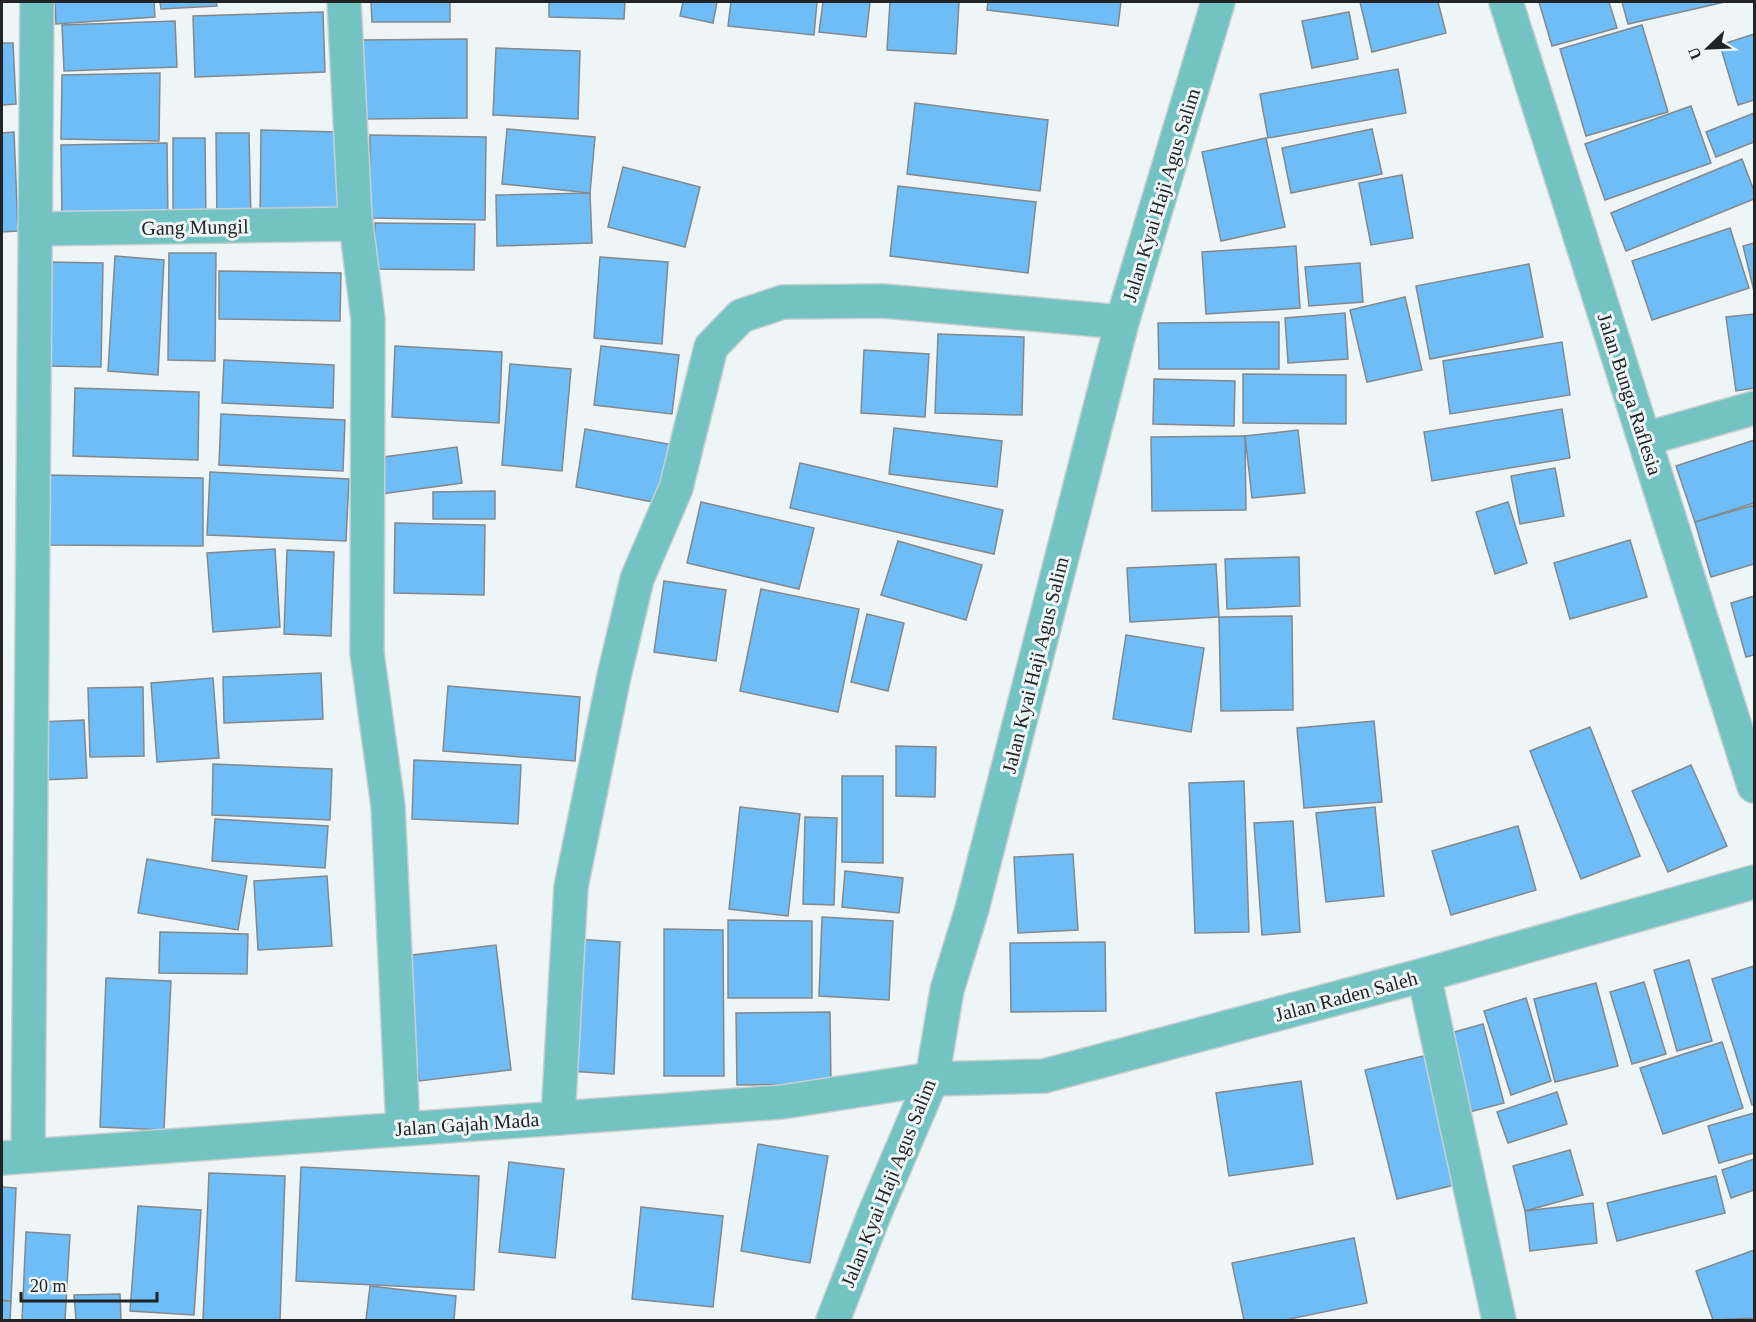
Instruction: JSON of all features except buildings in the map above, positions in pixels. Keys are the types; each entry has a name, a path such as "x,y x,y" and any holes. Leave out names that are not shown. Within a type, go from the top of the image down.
{"street":[{"path":"15,1157 35,229 37,2"},
{"path":"344,2 356,224 369,319 367,653 388,806 403,1129"},
{"name":"Jalan Kyai Haji Agus Salim","path":"833,1320 874,1215 932,1079 947,990 972,909 1122,322 1218,2"},
{"name":"Jalan Bunga Raflesia","path":"1506,2 1755,786"},
{"name":"Gang Mungil","path":"35,229 356,224"},
{"path":"558,1118 571,887 614,676 637,579 676,488 711,347 741,316 783,302 883,301 1122,322"},
{"path":"1645,439 1755,408"},
{"name":"Jalan Raden Saleh","path":"932,1079 1044,1076 1424,975 1755,882"},
{"path":"1424,975 1499,1320"},
{"name":"Jalan Gajah Mada","path":"15,1157 782,1102 932,1079"}]}
